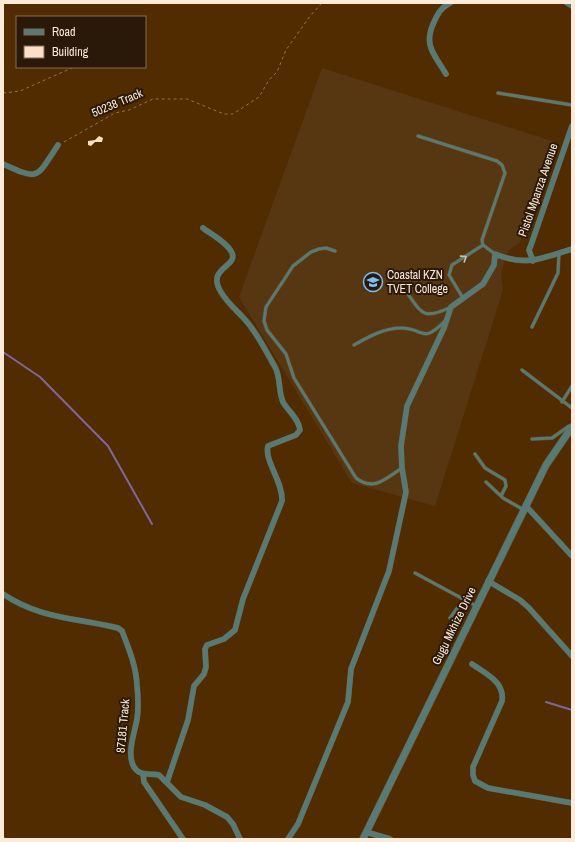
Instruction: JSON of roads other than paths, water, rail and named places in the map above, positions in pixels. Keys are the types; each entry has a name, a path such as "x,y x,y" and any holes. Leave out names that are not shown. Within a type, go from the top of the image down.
{"street":[{"path":"446,74 432,51 428,37 438,14 443,7 450,3"},
{"path":"567,3 572,6"},
{"name":"Pistol Mpanza Avenue","path":"533,261 529,250 572,126"},
{"path":"3,164 29,175 35,174 42,168 58,145"},
{"path":"167,782 188,720 194,686 204,674 206,667 205,649 207,645 224,639 235,630 243,599 282,501 281,484 267,453 268,446 296,435 300,430 299,424 282,398 280,380 276,368 251,326 224,298 218,287 216,281 217,275 231,262 233,257 232,252 221,241 203,228"},
{"path":"288,839 298,824 348,702 351,669 389,571 406,492 402,468 402,439 407,406 451,307 474,291 486,280 494,265 495,254 515,261 533,261 572,249"},
{"name":"Gugu Mkhize Drive","path":"363,839 546,465 572,426"},
{"path":"525,508 572,556"},
{"path":"488,581 520,600 529,608 572,656"},
{"name":"87181 Track","path":"3,594 21,605 41,614 108,625 122,631 134,663 137,683 137,718 131,761 138,772 143,774"},
{"path":"472,664 498,683 502,689 503,695 502,701 475,761 473,775 475,781 488,788 572,803"},
{"path":"183,839 144,782 143,774 159,775 181,797 205,805 227,817 233,824 240,839"},
{"path":"366,832 390,839"}],"lane":[{"path":"498,93 572,105"},
{"path":"418,136 497,161 502,165 505,173 483,236 483,246"},
{"path":"483,246 495,254"},
{"path":"463,298 449,275 449,270 452,265 483,246"},
{"path":"335,251 326,248 319,249 311,252 293,266 266,306 264,321 267,330 286,354 297,382 356,478 370,485 376,484 402,468"},
{"path":"532,327 558,273 559,253"},
{"path":"405,290 419,310 425,314 437,313 451,307"},
{"path":"354,346 371,336 388,329 409,329 422,334 430,334 447,318"},
{"path":"522,370 562,402 572,408"},
{"path":"562,402 572,386"},
{"path":"532,439 552,438 569,426 572,426"},
{"path":"475,454 485,468 505,480 506,486 501,496"},
{"path":"486,482 501,496 525,508"},
{"path":"415,573 476,606"},
{"path":"450,618 459,606 469,601"}],"waterway":[{"path":"3,352 40,377 108,446 152,524"},
{"path":"546,702 572,710"}],"place":[{"name":"Coastal KZN TVET College","path":"373,282"}]}
